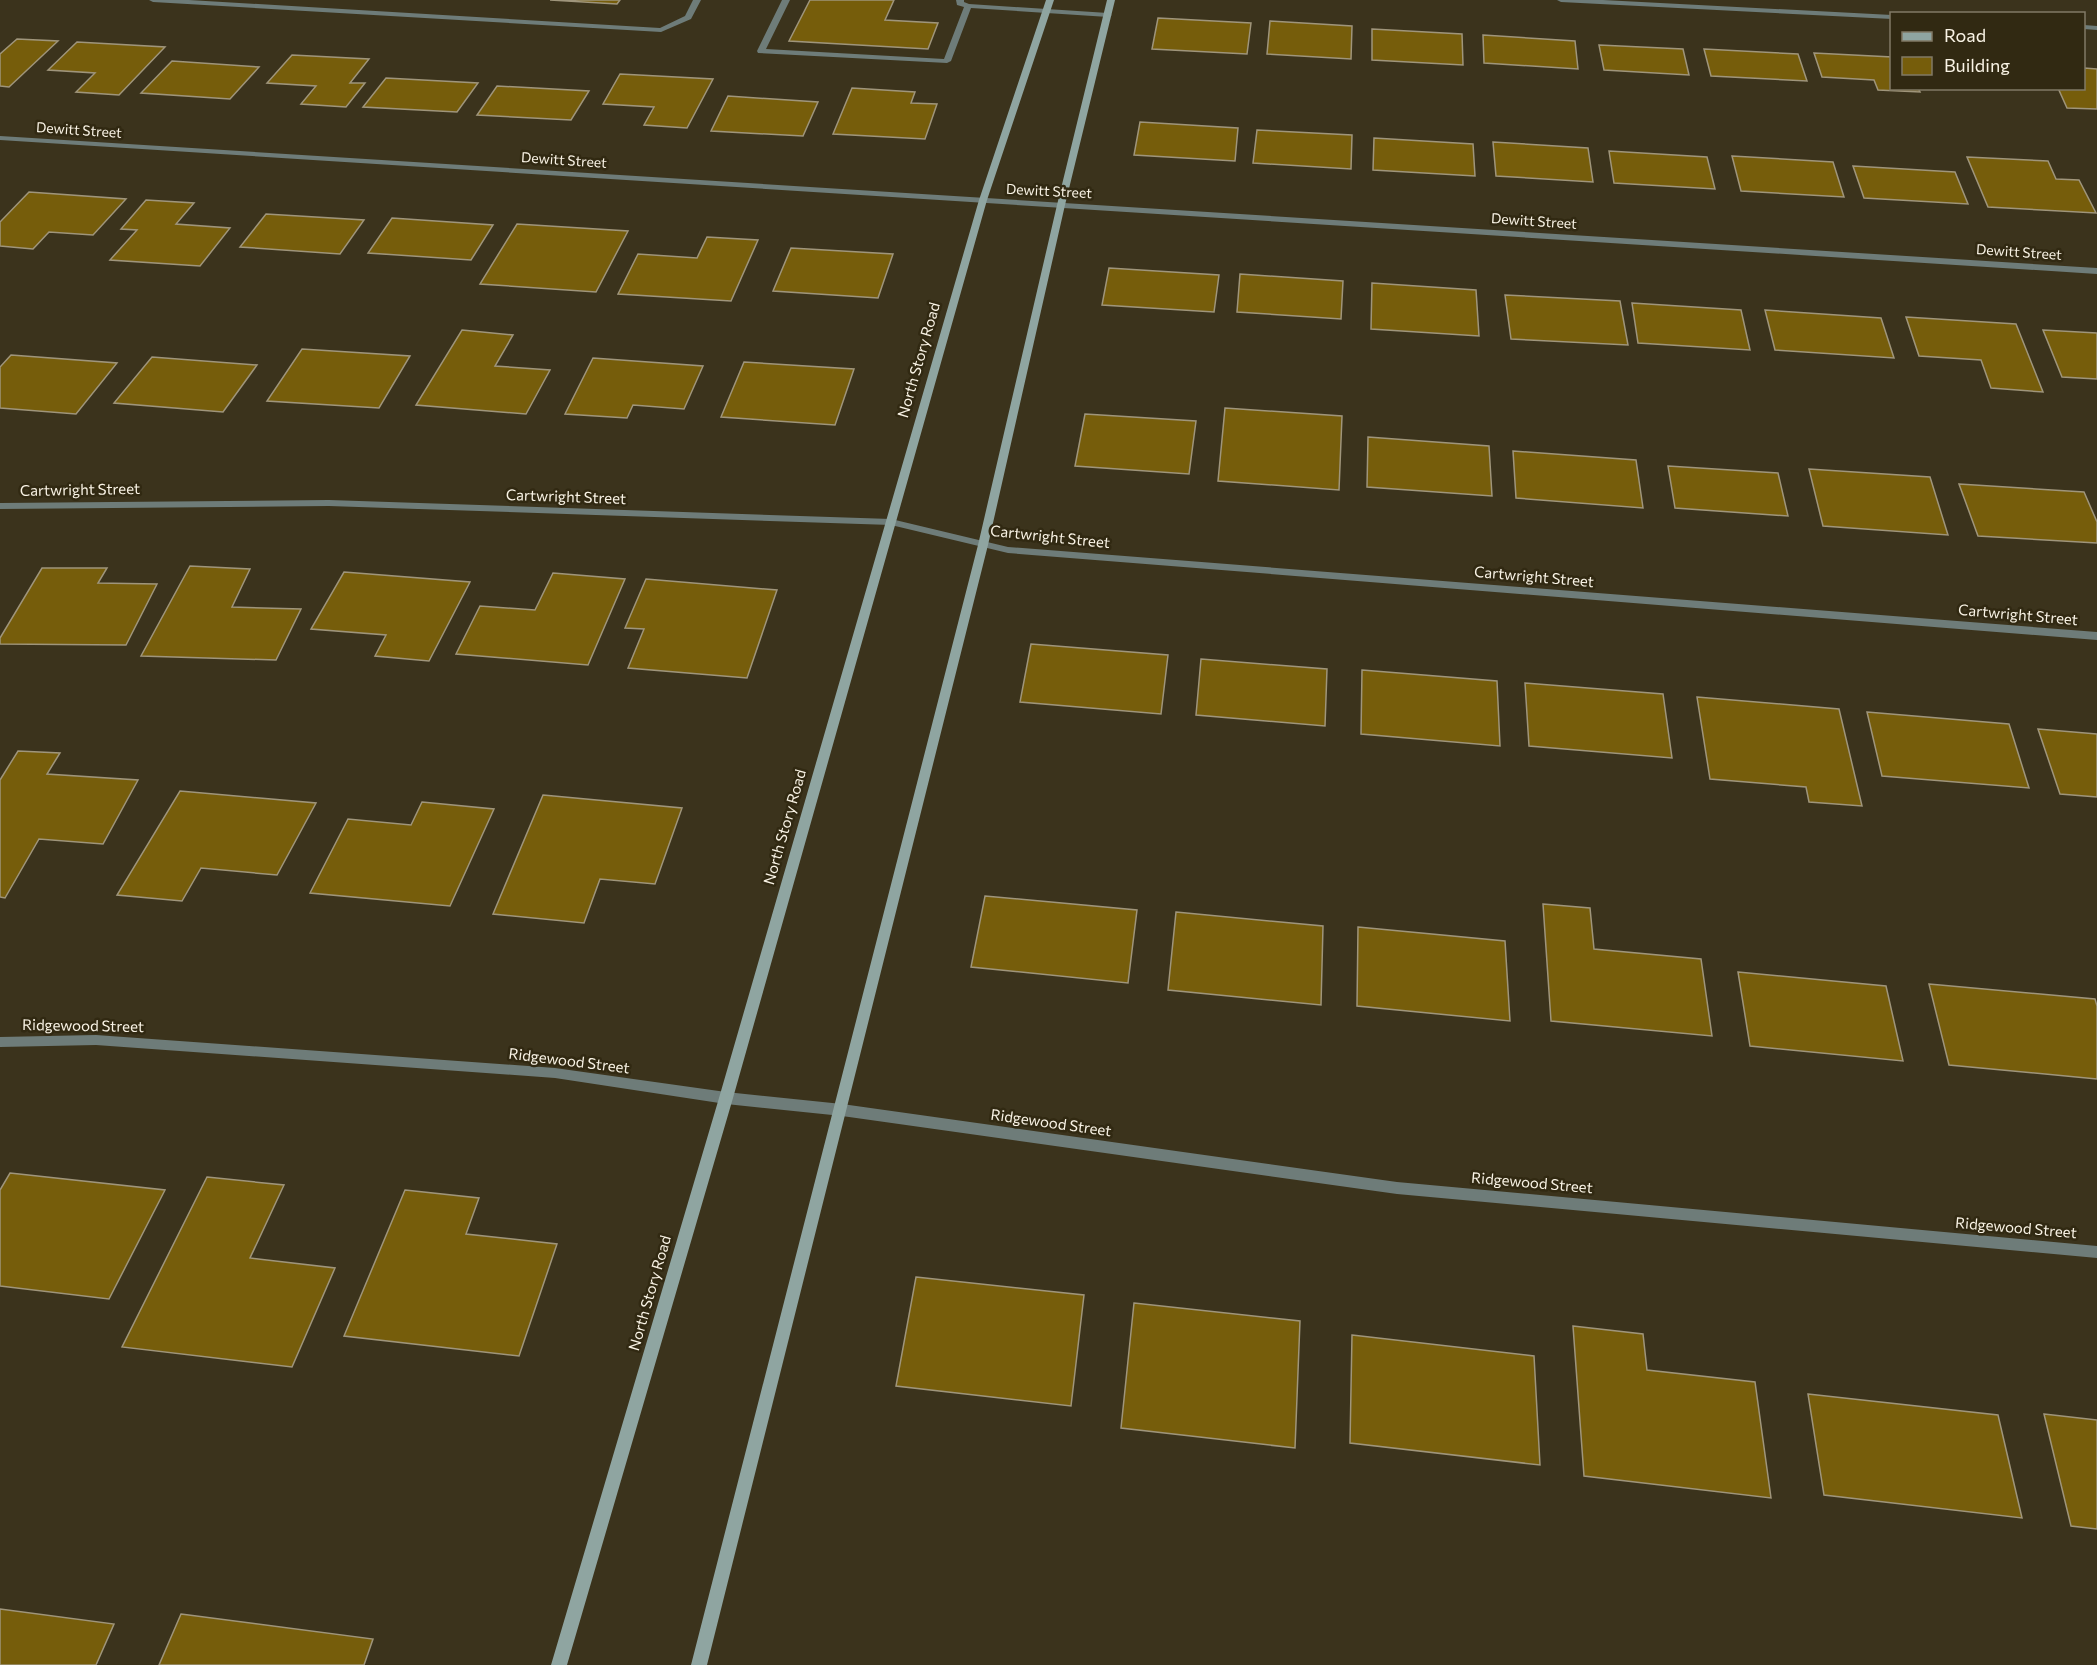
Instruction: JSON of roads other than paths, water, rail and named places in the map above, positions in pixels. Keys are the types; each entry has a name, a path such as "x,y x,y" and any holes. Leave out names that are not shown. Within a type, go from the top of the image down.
{"main road":[{"name":"North Story Road","path":"559,1665 726,1098 983,200 1050,0"},
{"path":"699,1665 842,1110 983,545 1061,205 1111,0"}],"street":[{"path":"153,0 661,30 687,16 697,0"},
{"path":"266,7 272,0"},
{"path":"786,0 761,51 947,60 968,6"},
{"path":"960,0 960,3 968,6 1108,15"},
{"path":"1561,0 1890,17"},
{"name":"Dewitt Street","path":"0,138 2097,271"},
{"name":"Cartwright Street","path":"0,506 329,503 891,522 983,545 1032,552 2097,636"},
{"name":"Ridgewood Street","path":"0,1042 96,1040 555,1073 726,1098 842,1110 1397,1188 2097,1252"}]}
